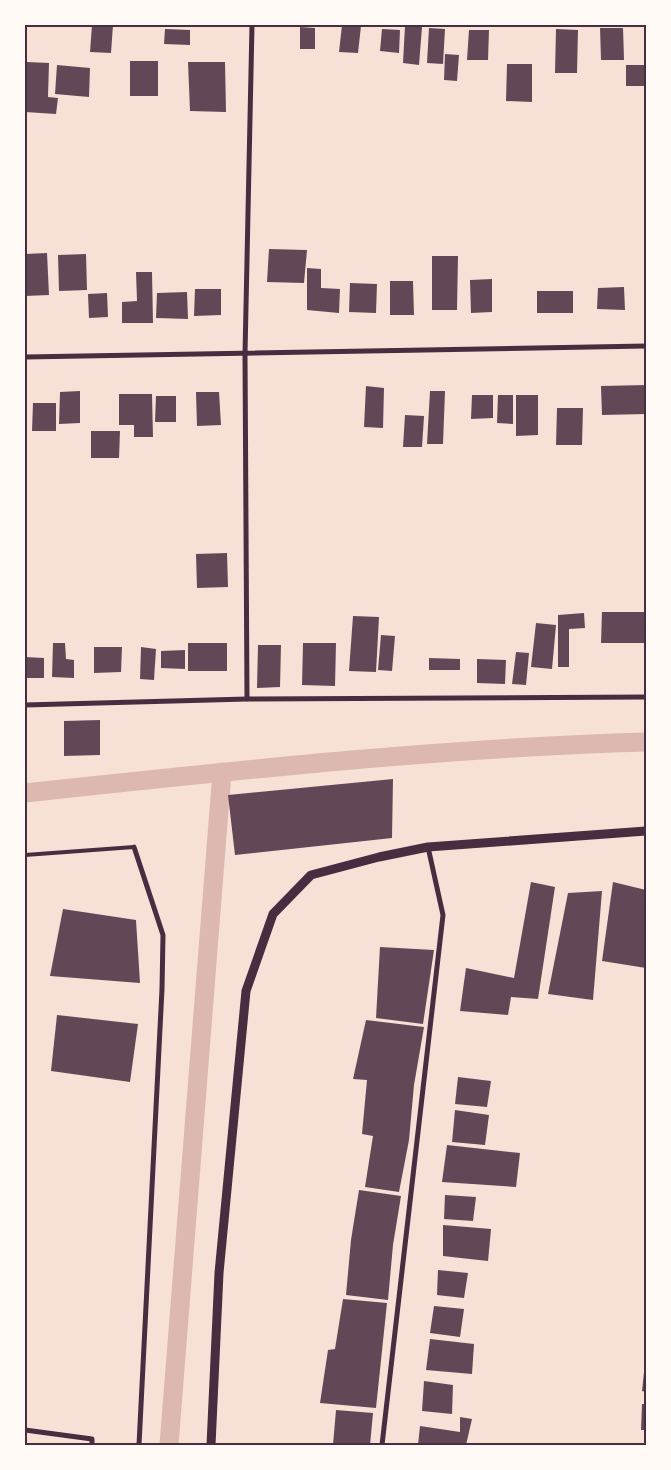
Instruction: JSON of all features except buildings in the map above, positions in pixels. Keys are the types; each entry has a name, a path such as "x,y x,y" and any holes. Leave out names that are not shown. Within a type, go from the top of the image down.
{"street":[{"path":"247,699 245,354 252,25"},
{"path":"25,357 646,346"},
{"path":"25,705 247,699 646,697"},
{"path":"210,1445 219,1273 246,991 273,914 311,874 380,857 428,847 646,831"},
{"path":"134,846 163,935 162,989 139,1445"},
{"path":"382,1445 443,915 428,847"},
{"path":"25,1430 92,1442"}],"lane":[{"path":"25,855 134,846"}],"waterway":[{"path":"25,793 413,755 491,749 646,742"},
{"path":"169,1445 222,772"}]}
